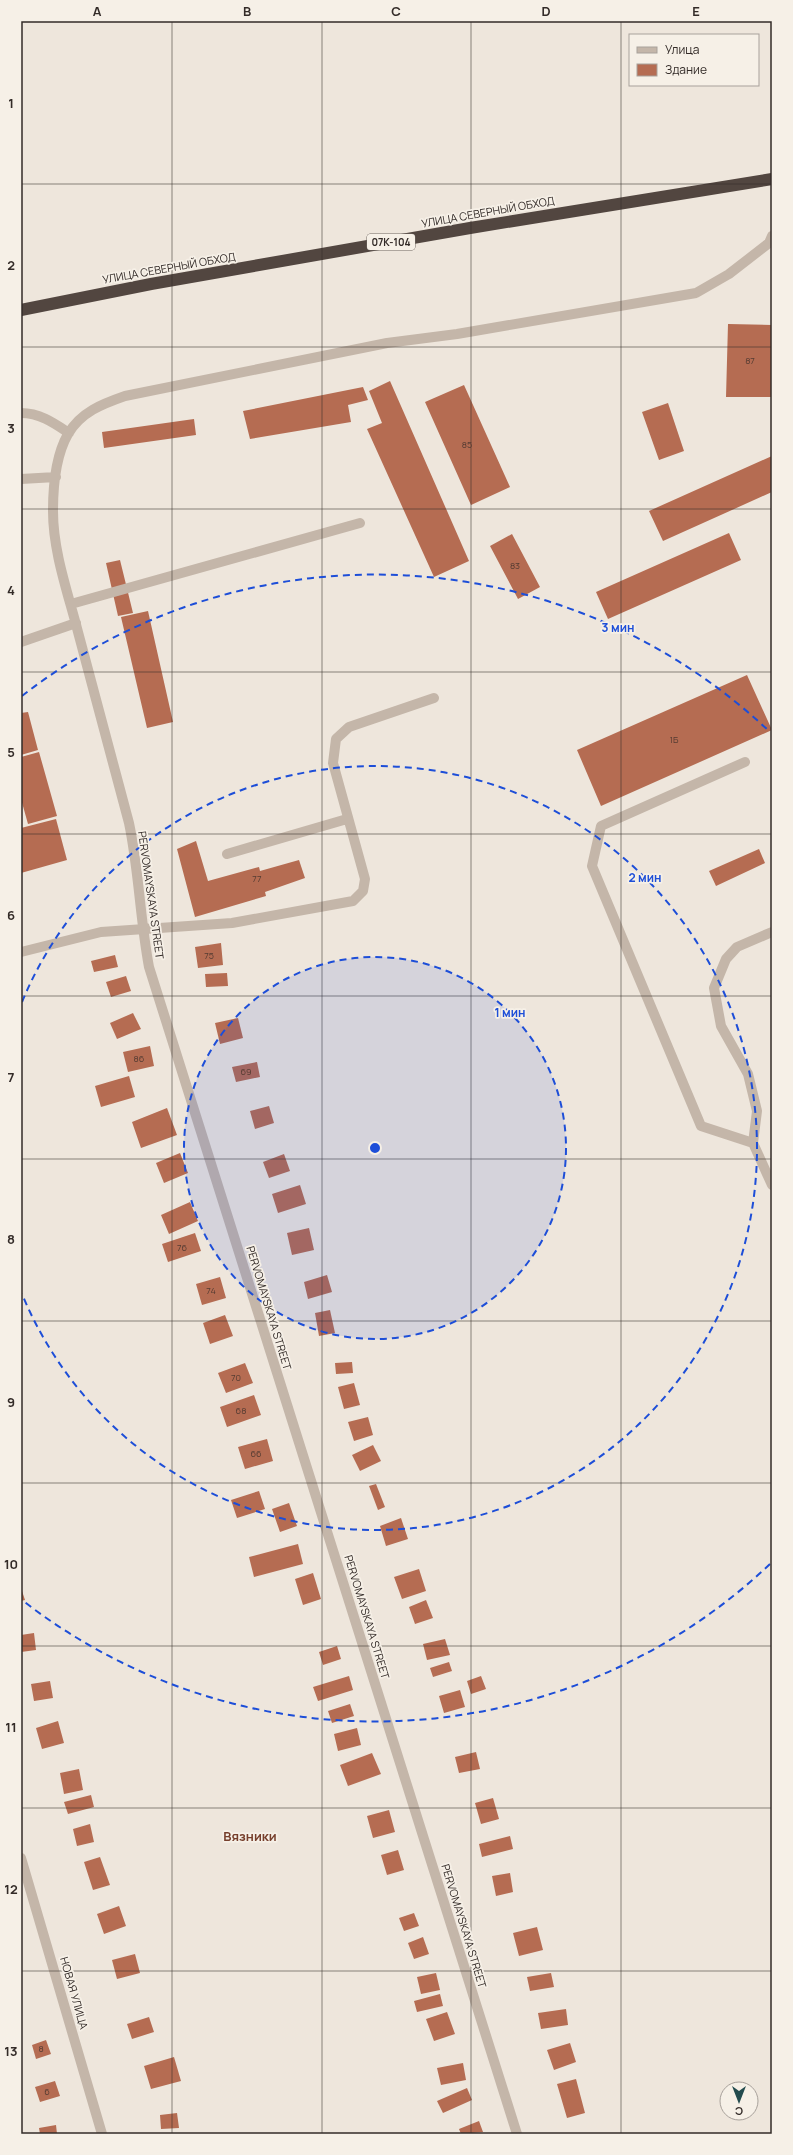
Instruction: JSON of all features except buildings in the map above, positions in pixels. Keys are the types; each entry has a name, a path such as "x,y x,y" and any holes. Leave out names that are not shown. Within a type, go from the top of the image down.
{"highway":[{"name":"УЛИЦА СЕВЕРНЫЙ ОБХОД","path":"21,310 151,284 463,229 767,180"}],"street":[{"name":"PERVOMAYSKAYA STREET","path":"517,2134 149,967 142,929 137,861 129,823 58,558 54,519 56,477 62,446 69,433 81,418 96,406 125,396 387,343 457,334 696,292 729,274 769,243 772,236"},
{"path":"21,414 29,413 46,418 69,433"},
{"path":"21,479 56,477"},
{"path":"71,604 360,523"},
{"path":"21,642 76,623"},
{"path":"21,952 101,932 232,923 353,901 363,891 364,879 347,819 334,763 336,740 349,727 434,698"},
{"path":"745,762 601,826 592,866 701,1126 753,1143"},
{"path":"227,854 347,819"},
{"path":"772,932 736,947 726,959 714,988 721,1026 748,1074 757,1111 753,1143 772,1185"},
{"name":"НОВАЯ УЛИЦА","path":"21,1858 102,2134"}],"district":[{"name":"Вязники","path":"250,1836"}]}
